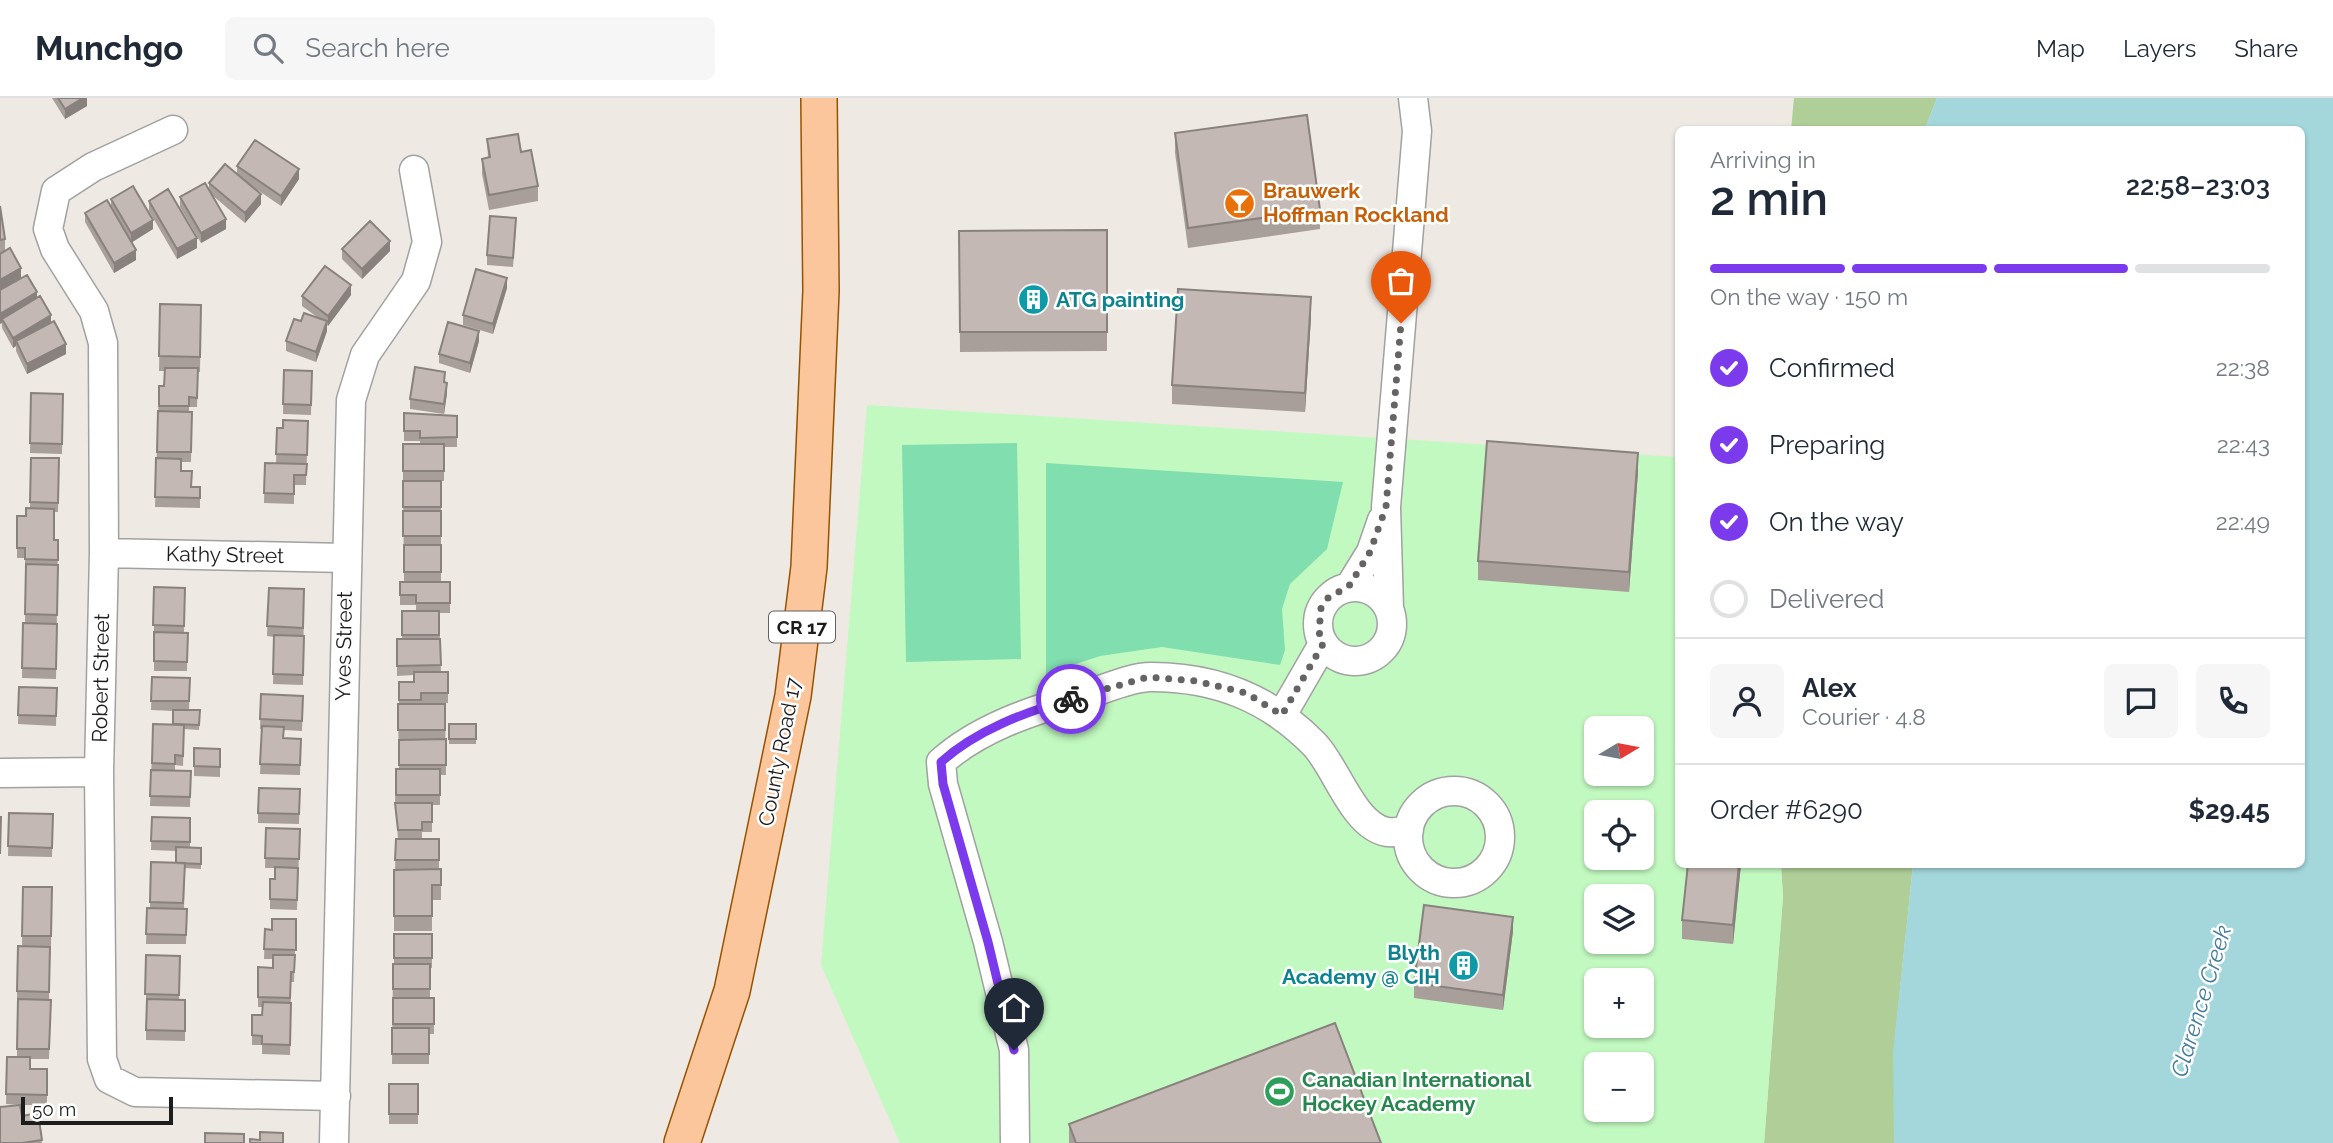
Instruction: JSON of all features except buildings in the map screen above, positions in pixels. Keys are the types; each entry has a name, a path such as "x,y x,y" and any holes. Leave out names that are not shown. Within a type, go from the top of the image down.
{"main road":[{"name":"County Road 17","path":"682,1143 732,991 793,696 810,568 819,346 819,98"}],"street":[{"path":"1287,709 1354,661 1367,659 1386,644 1391,633 1386,507 1417,131 1413,98"},
{"name":"Robert Street","path":"173,130 93,167 56,191 48,229 55,249 94,311 103,343 104,553 99,772 102,1059 109,1079 135,1092 336,1096"},
{"name":"Yves Street","path":"334,1143 351,400 365,355 416,281 427,242 414,170"},
{"path":"1354,661 1332,653 1323,644 1319,632 1321,608 1328,598 1349,586 1370,552 1386,507"},
{"name":"Kathy Street","path":"104,553 346,558"},
{"path":"1349,586 1373,591 1389,609"},
{"path":"1287,709 1323,644"},
{"path":"1015,1143 1014,1050 988,942 943,784 941,762 961,745 1032,710 1148,677 1196,681 1246,693 1287,709 1316,745 1349,799 1372,825 1388,832 1409,830"},
{"path":"0,774 99,772"}],"green space":[{"path":"1794,98 1937,98 1926,126 1791,126"},
{"path":"867,405 1675,457 1675,868 1781,868 1783,896 1764,1143 900,1143 821,965"},
{"path":"1017,443 1021,659 906,662 902,445"},
{"path":"1046,463 1343,482 1327,549 1290,584 1282,609 1285,650 1280,665 1162,647 1100,656 1046,674"},
{"path":"1781,868 1913,868 1895,1038 1894,1143 1764,1143 1783,896"}],"water":[{"name":"Clarence Creek","path":"1937,98 2333,98 2333,1143 1894,1143 1893,1053 1913,868 2305,868 2305,126 1926,126"}],"way so far":[{"path":"1071,699 1148,677 1196,681 1246,693 1282,715 1292,702 1323,644 1318,620 1321,608 1338,590 1349,586 1370,552 1386,507 1401,323"}],"place":[{"name":"Brauwerk Hoffman Rockland","path":"1240,203"},
{"name":"ATG painting","path":"1033,300"},
{"name":"Blyth Academy @ CIH","path":"1463,965"},
{"name":"Canadian International Hockey Academy","path":"1279,1092"}],"route":[{"path":"1014,1050 988,942 943,784 941,762 961,745 1032,710 1071,699"}]}
